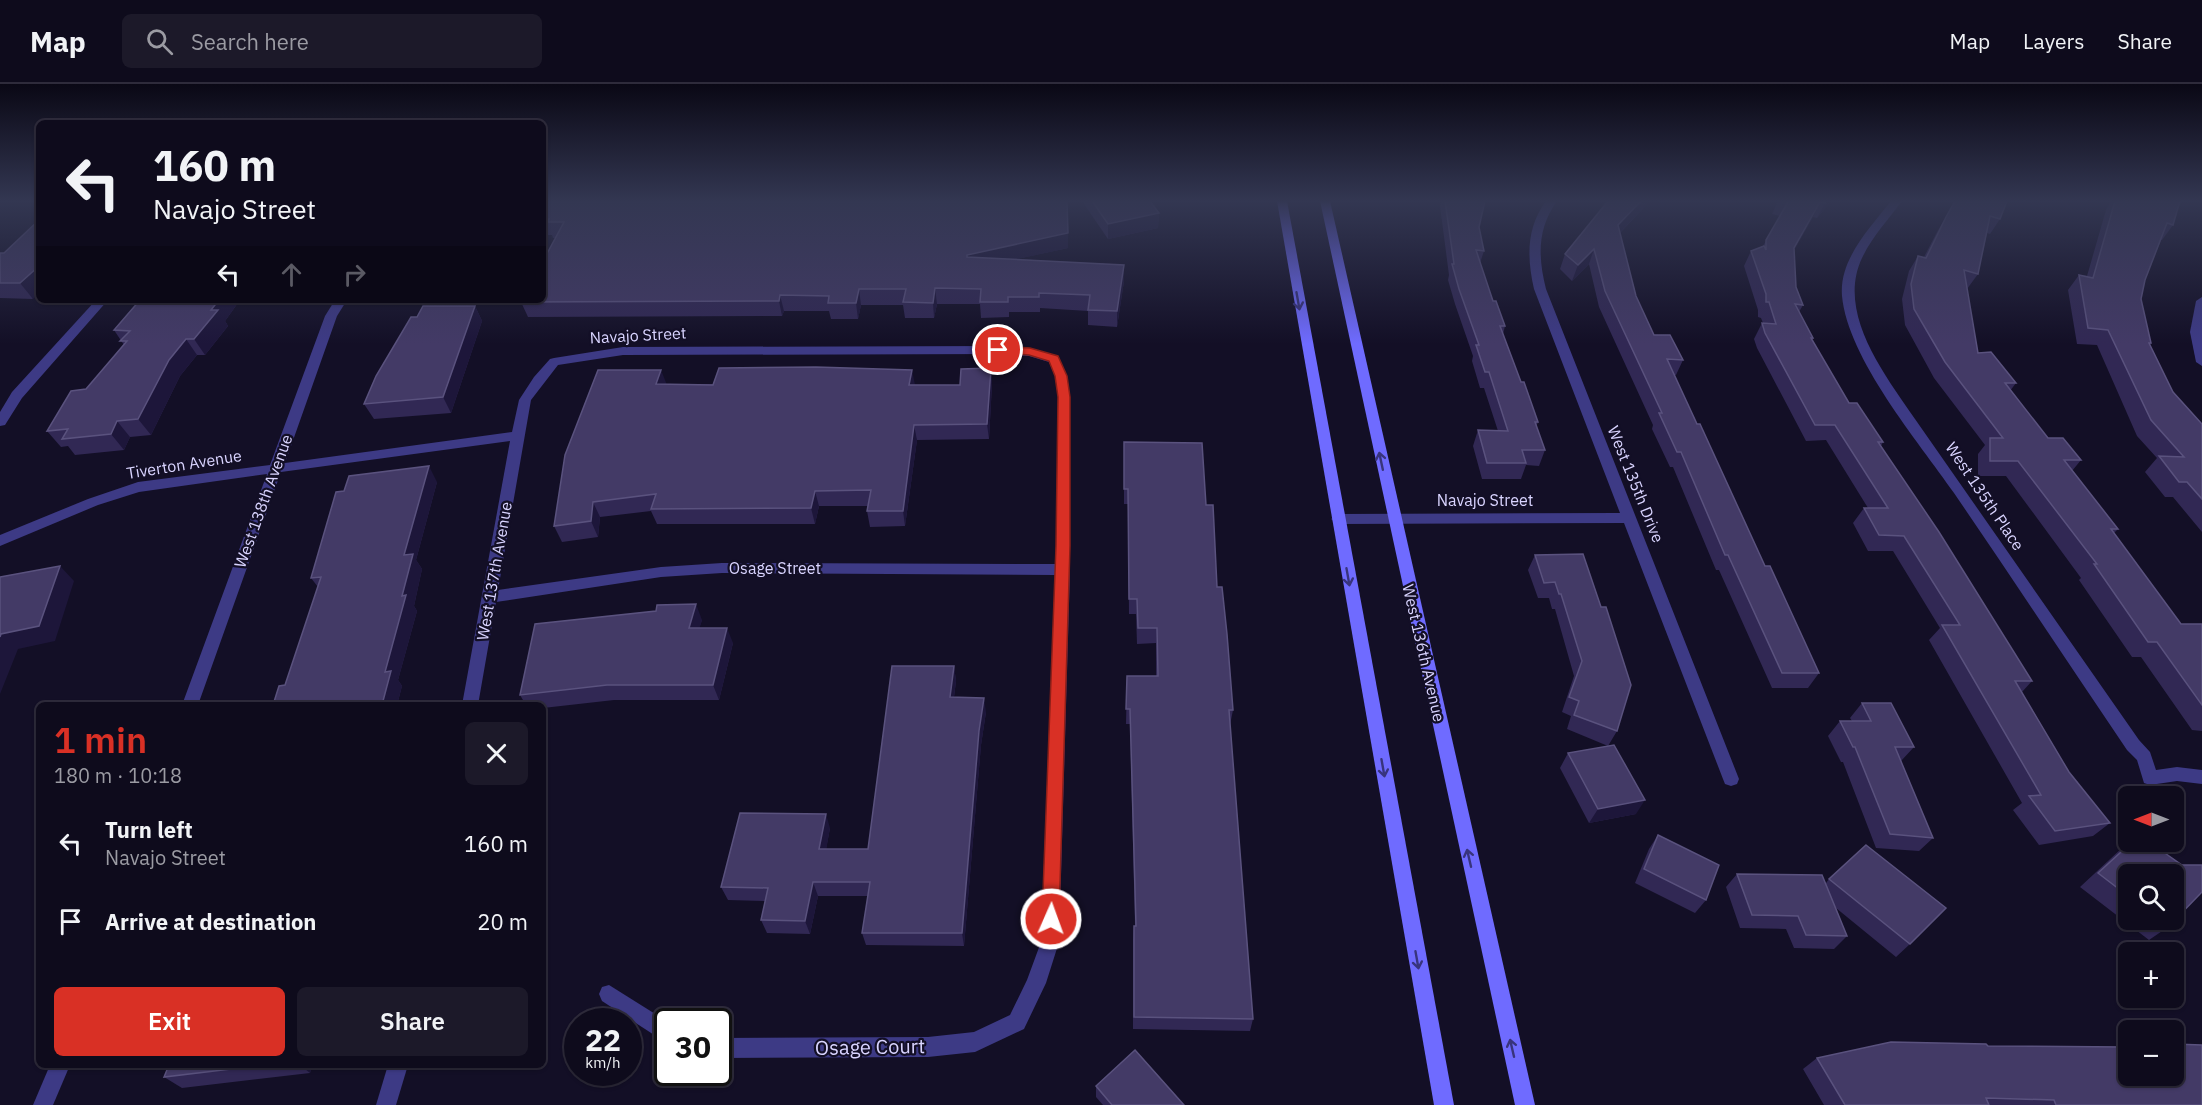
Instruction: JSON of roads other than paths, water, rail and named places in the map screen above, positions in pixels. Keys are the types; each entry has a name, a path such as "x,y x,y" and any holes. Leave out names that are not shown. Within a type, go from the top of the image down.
{"main road":[{"path":"1290,249 1444,1105"},
{"name":"West 136th Avenue","path":"1334,249 1525,1105"}],"street":[{"name":"West 135th Drive","path":"1535,249 1534,269 1553,327 1631,518 1731,779"},
{"name":"West 135th Place","path":"1862,249 1853,266 1848,297 1853,322 1861,342 1913,424 2133,745 2144,757 2150,778 2177,774 2202,777"},
{"path":"2202,301 2196,332 2202,362"},
{"path":"0,422 17,395 99,303"},
{"name":"West 138th Avenue","path":"191,702 274,468 331,316 339,303"},
{"name":"Navajo Street","path":"518,436 525,399 538,380 554,362 587,355 623,351 998,350 1030,352 1054,358 1061,376 1064,397 1062,570"},
{"path":"274,468 518,436"},
{"name":"West 137th Avenue","path":"471,702 518,436"},
{"name":"Tiverton Avenue","path":"0,541 93,502 138,487 274,468"},
{"name":"Navajo Street","path":"1338,519 1631,518"},
{"name":"Osage Street","path":"489,597 661,572 722,568 1062,570"},
{"name":"Osage Court","path":"732,1048 928,1047 975,1042 1017,1022 1036,983 1050,942 1062,570"},
{"path":"609,994 654,1025"},
{"path":"44,1105 59,1068"},
{"path":"386,1105 397,1068"}]}
